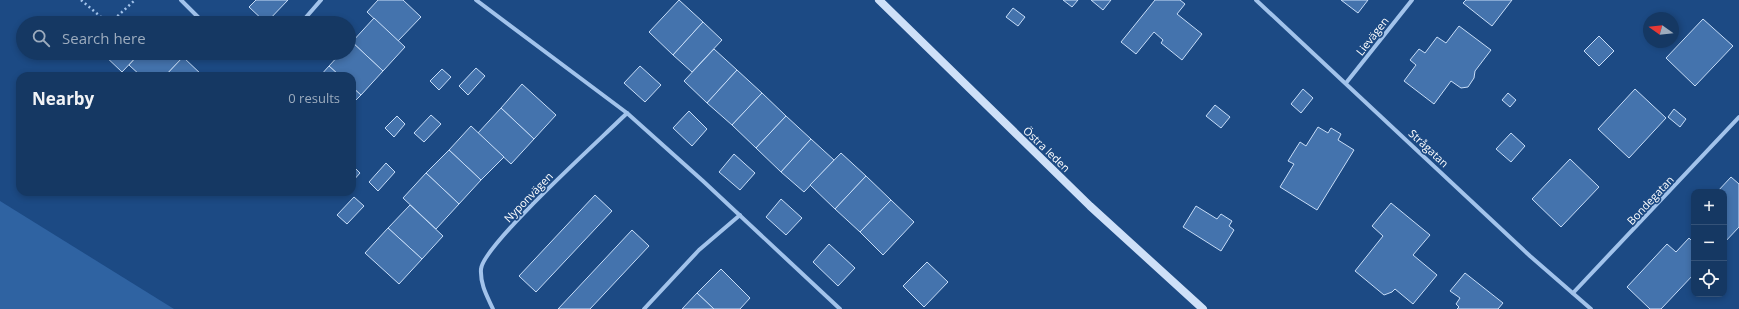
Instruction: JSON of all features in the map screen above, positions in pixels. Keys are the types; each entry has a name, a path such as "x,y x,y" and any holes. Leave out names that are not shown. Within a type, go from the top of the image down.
{"street":[{"path":"181,0 197,16"},
{"path":"307,16 320,0"},
{"path":"476,0 627,113 740,215 840,309"},
{"name":"Östra leden","path":"879,0 1090,206 1203,309"},
{"name":"Strågatan","path":"1256,0 1530,256 1590,309"},
{"name":"Lievägen","path":"1346,84 1412,0"},
{"name":"Nyponvägen","path":"494,309 483,290 481,268 492,248 546,190 627,113"},
{"name":"Bondegatan","path":"1573,294 1739,117"},
{"path":"644,309 699,250 740,215"}],"path":[{"path":"81,0 100,16"},
{"path":"117,16 135,0"}],"shaded area":[{"path":"0,201 174,309 0,309"}],"building":[{"path":"256,0 288,0 273,16 259,16 249,7"},
{"path":"378,0 403,0 421,17 398,41 367,12"},
{"path":"679,0 703,22 673,55 649,32"},
{"path":"1063,0 1078,0 1072,7"},
{"path":"1091,0 1111,0 1103,10"},
{"path":"1155,0 1180,0 1185,4 1177,14 1202,34 1182,60 1161,43 1163,40 1154,32 1136,54 1121,42"},
{"path":"1341,0 1368,0 1358,13"},
{"path":"1466,0 1512,0 1492,26 1463,3"},
{"path":"1013,8 1025,17 1018,26 1006,17"},
{"path":"374,18 405,47 383,71 356,46 356,38"},
{"path":"1703,19 1733,46 1695,86 1666,58 1675,48 1679,48 1679,44"},
{"path":"703,22 722,40 692,72 673,55"},
{"path":"1459,26 1491,50 1475,71 1474,78 1468,87 1461,88 1451,81 1434,104 1404,81 1416,65 1410,60 1419,49 1425,53 1437,37 1446,43"},
{"path":"1599,36 1614,51 1599,66 1584,51"},
{"path":"356,46 383,71 361,95 356,91 356,72 336,72 329,66 335,60 356,60"},
{"path":"714,49 737,70 707,103 684,81"},
{"path":"109,60 133,60 122,72"},
{"path":"134,60 180,60 169,72 137,72 129,65"},
{"path":"180,60 186,60 199,72 169,72"},
{"path":"329,66 336,72 324,72"},
{"path":"640,66 661,85 645,102 624,83"},
{"path":"476,68 485,76 468,95 459,86"},
{"path":"442,69 451,77 439,90 430,81"},
{"path":"737,70 762,93 732,125 707,103"},
{"path":"522,84 556,115 534,139 501,108"},
{"path":"1303,89 1313,98 1301,113 1291,104"},
{"path":"1635,89 1666,118 1629,158 1598,129"},
{"path":"356,91 361,95 356,100"},
{"path":"762,93 786,116 756,148 732,125"},
{"path":"1508,93 1516,100 1510,107 1502,100"},
{"path":"1215,105 1230,117 1221,128 1206,116"},
{"path":"501,108 534,139 511,164 478,133"},
{"path":"1674,109 1686,119 1680,127 1668,117"},
{"path":"689,111 707,129 692,146 673,128"},
{"path":"431,115 441,124 424,142 414,133"},
{"path":"397,116 405,124 394,137 385,128"},
{"path":"786,116 811,139 781,172 756,148"},
{"path":"471,126 504,157 481,180 449,150"},
{"path":"1318,127 1328,133 1331,128 1341,134 1338,140 1354,150 1317,210 1280,187 1294,164 1288,161 1300,142 1306,146"},
{"path":"1511,133 1525,146 1511,162 1496,149"},
{"path":"811,139 834,160 804,192 781,172"},
{"path":"449,150 481,180 459,204 426,173"},
{"path":"841,153 866,176 835,209 810,185"},
{"path":"734,154 755,173 740,190 719,172"},
{"path":"1570,159 1599,187 1561,227 1532,199"},
{"path":"386,163 395,172 378,191 369,182"},
{"path":"356,169 360,173 356,178"},
{"path":"426,173 459,204 436,229 403,198"},
{"path":"866,176 891,200 860,232 835,209"},
{"path":"1731,177 1739,184 1739,227 1727,240 1727,189 1720,189"},
{"path":"595,195 612,211 536,292 519,276"},
{"path":"354,197 364,206 347,224 337,215"},
{"path":"781,199 802,218 786,235 766,217"},
{"path":"891,200 914,222 883,255 860,232"},
{"path":"1391,203 1430,235 1413,255 1437,275 1413,304 1395,289 1384,295 1355,271 1383,236 1372,226"},
{"path":"410,205 443,236 422,259 388,228"},
{"path":"1196,206 1217,219 1221,214 1232,221 1229,226 1234,230 1221,251 1183,227"},
{"path":"388,228 422,259 399,284 365,253"},
{"path":"632,230 649,246 590,309 558,309"},
{"path":"1689,238 1691,240 1691,277 1661,309 1650,309 1627,287 1667,244 1676,252"},
{"path":"829,244 855,268 838,286 813,262"},
{"path":"927,262 948,282 924,307 903,286"},
{"path":"721,269 750,298 740,309 714,309 697,293"},
{"path":"1465,273 1503,303 1498,309 1457,309 1459,307 1456,304 1460,298 1450,291"},
{"path":"697,293 714,309 682,309"}]}
